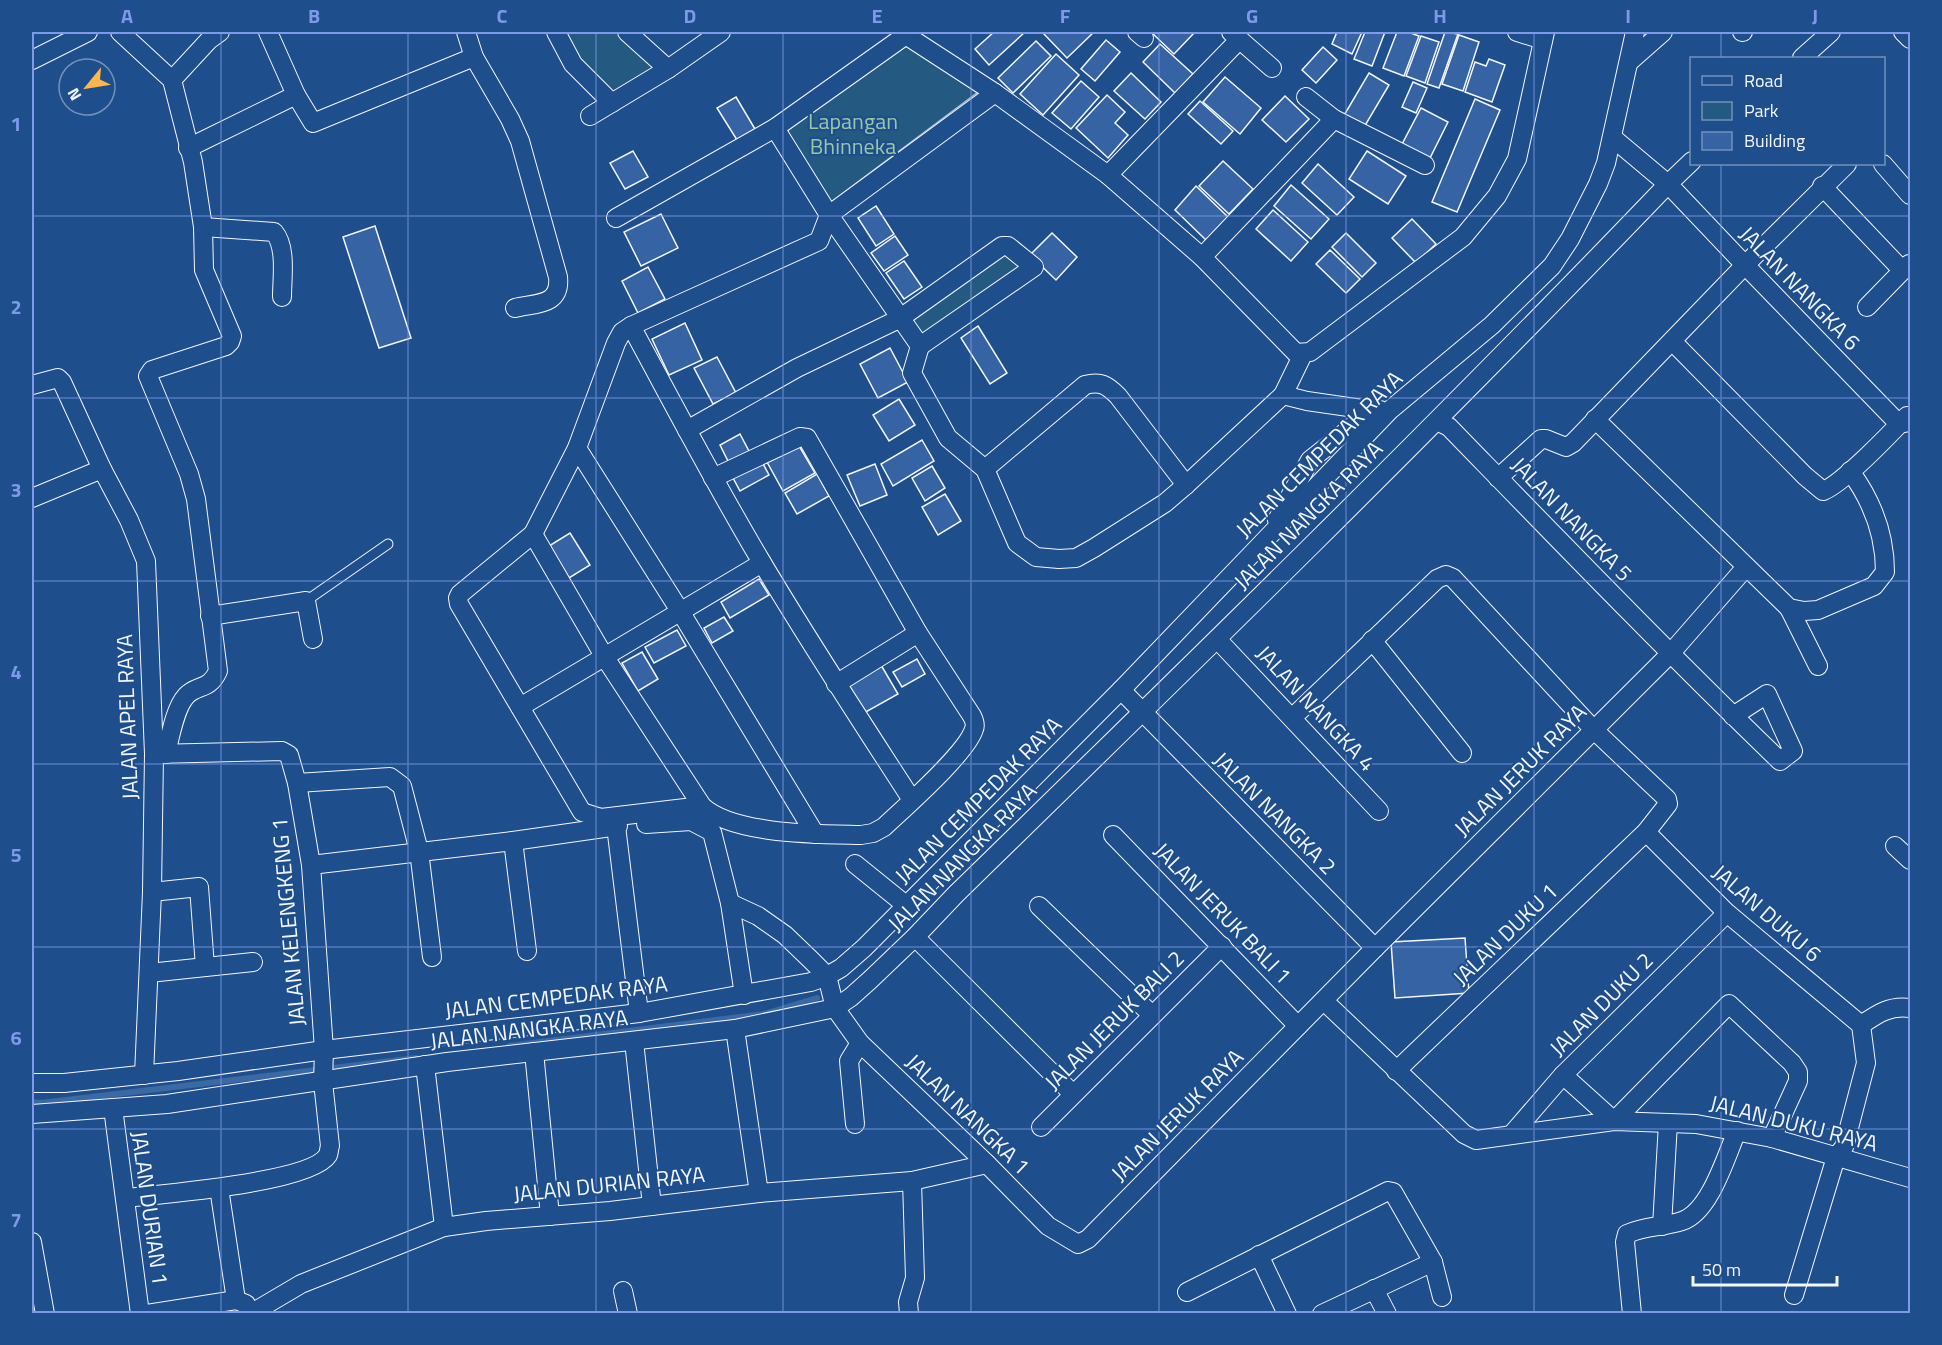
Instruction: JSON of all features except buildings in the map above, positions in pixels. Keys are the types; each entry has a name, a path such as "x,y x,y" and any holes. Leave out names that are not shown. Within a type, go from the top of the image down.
{"street":[{"path":"32,60 87,32"},
{"path":"120,32 172,80 193,162 203,227 204,270 232,336 226,345 152,370 148,376 189,474 196,499 218,671 214,680 186,695 160,754"},
{"path":"172,80 209,40 220,32"},
{"path":"268,32 296,95 313,123 474,57"},
{"path":"466,32 474,57 520,141 558,277 559,286 556,295 549,301 515,308"},
{"path":"556,32 573,64 612,103"},
{"path":"627,32 668,69"},
{"path":"590,116 668,69 721,32"},
{"path":"616,218 775,128 904,33 995,93 1108,175 1202,257 1296,353 1303,354 1310,352 1463,237 1488,210 1508,179 1517,159 1544,36 1517,32"},
{"name":"JALAN CEMPEDAK RAYA","path":"32,1083 64,1083 144,1075 639,1007 744,995 811,982 841,968 907,906 1121,690 1266,540 1383,410 1492,326 1552,266 1570,239 1606,163 1635,32"},
{"path":"1629,62 1663,32"},
{"path":"1803,57 1831,32"},
{"path":"1903,32 1911,39"},
{"path":"1108,175 1234,36 1272,68"},
{"path":"702,806 601,818 582,812 459,604 458,598 533,534 577,448 622,332 819,241 829,215 995,93"},
{"path":"188,148 296,95"},
{"path":"1306,97 1334,119 1425,165"},
{"path":"1202,257 1334,119"},
{"path":"775,128 829,215 920,346"},
{"name":"JALAN NANGKA 6","path":"1613,138 1668,183 1744,266 1907,419"},
{"name":"JALAN NANGKA RAYA","path":"32,1114 167,1104 425,1065 735,1029 835,1008 851,997 915,937 956,894 1217,639 1437,421 1690,163"},
{"path":"1498,478 1541,439 1566,447 1574,443 1845,165"},
{"path":"1884,165 1911,195"},
{"path":"1822,186 1906,266 1867,307"},
{"path":"203,227 274,232 280,245 282,297"},
{"path":"687,430 797,368 900,319 1002,246 1008,246 1035,267 920,346 912,373 948,438 985,469 1017,543 1036,557 1076,558 1164,503 1186,485 1283,395 1303,354"},
{"path":"631,326 762,563 836,684 912,800"},
{"path":"1492,326 1513,344"},
{"path":"1672,340 1823,491 1829,489 1907,419"},
{"name":"JALAN APEL RAYA","path":"32,385 58,378 62,382 102,469 129,520 146,561 160,754 144,1075"},
{"path":"985,469 1085,385 1098,382 1109,387 1118,396 1186,485"},
{"path":"1283,395 1307,401 1383,410"},
{"path":"1595,419 1789,608 1818,666"},
{"name":"JALAN NANGKA 5","path":"1437,421 1449,427 1733,716"},
{"path":"533,534 604,656 702,806 709,813 742,824 815,834 873,833 884,827 963,748 975,723 918,633 807,438 800,437 713,478"},
{"path":"577,448 680,611 815,834"},
{"path":"32,498 102,469"},
{"path":"1789,608 1804,611 1818,610 1874,586 1885,572 1885,552 1873,507 1850,471"},
{"path":"520,707 762,563"},
{"name":"JALAN JERUK RAYA","path":"1078,1244 1088,1239 1670,654 1746,567"},
{"path":"1292,718 1437,579 1446,575 1453,578 1593,729"},
{"path":"210,616 306,601 313,639"},
{"path":"836,684 918,633"},
{"name":"JALAN NANGKA 4","path":"1217,639 1379,811"},
{"path":"1372,640 1462,753"},
{"name":"JALAN NANGKA 2","path":"1121,690 1375,948"},
{"name":"JALAN DUKU 1","path":"1396,1071 1646,832 1667,807 1667,799 1593,729"},
{"name":"JALAN KELENGKENG 1","path":"125,1198 219,1188 272,1179 296,1172 323,1160 330,1146 323,1082 324,1050 311,866 297,783 289,755 282,751 160,754"},
{"path":"297,783 390,777 402,786 419,851 432,957"},
{"path":"311,866 616,826 691,821 712,832 730,903 744,995"},
{"path":"616,826 639,1007"},
{"name":"JALAN DUKU 6","path":"1646,832 1727,913 1861,1025"},
{"name":"JALAN JERUK BALI 1","path":"1113,835 1298,1026"},
{"path":"513,841 527,951"},
{"path":"1895,846 1911,860"},
{"path":"855,864 907,906"},
{"path":"152,892 199,887 205,967"},
{"path":"730,903 758,916 785,935 827,976 835,1008"},
{"path":"1039,906 1152,1015"},
{"name":"JALAN DUKU 2","path":"1513,1133 1563,1075 1727,913"},
{"path":"915,937 1073,1094"},
{"name":"JALAN JERUK BALI 2","path":"1041,1127 1222,946"},
{"path":"149,973 253,962"},
{"name":"JALAN DUKU RAYA","path":"1324,1001 1464,1134 1476,1140 1513,1133 1614,1121 1696,1124 1840,1152 1911,1178"},
{"path":"1563,1075 1614,1121 1729,1004 1792,1063 1798,1072 1798,1081 1772,1138"},
{"path":"1794,1295 1866,1063 1861,1025 1884,1010 1901,1006 1911,1008"},
{"name":"JALAN NANGKA 1","path":"835,1008 860,1043 987,1164 1048,1226 1078,1244"},
{"path":"735,1029 759,1193"},
{"path":"634,1041 652,1206"},
{"path":"855,1124 849,1061 860,1043"},
{"path":"534,1052 550,1216"},
{"path":"425,1065 444,1227"},
{"name":"JALAN DURIAN 1","path":"113,1108 140,1314"},
{"path":"1662,1226 1668,1123"},
{"path":"1632,1314 1624,1242 1627,1234 1685,1220 1698,1211 1708,1197 1737,1131"},
{"name":"JALAN DURIAN RAYA","path":"256,1312 302,1284 444,1227 759,1193 912,1180 987,1164"},
{"path":"909,1308 915,1278 912,1180"},
{"path":"219,1188 236,1300"},
{"path":"1187,1292 1388,1191 1396,1195 1433,1262 1442,1297"},
{"path":"32,1242 45,1314"},
{"path":"1258,1255 1287,1314"},
{"path":"1322,1314 1433,1262"},
{"path":"1374,1289 1387,1314"},
{"path":"623,1291 628,1314"},
{"path":"147,1314 236,1300 256,1312"}],"lane":[{"path":"306,601 388,544"}],"green space":[{"path":"561,32 618,32 657,69 610,94 572,54"},
{"name":"Lapangan Bhinneka","path":"905,44 978,92 831,202 785,132"},
{"path":"1008,246 1034,267 920,346 897,320"}],"waterway":[{"path":"509,1046 764,1014 817,998"},
{"path":"32,1102 41,1103 416,1058"}]}
